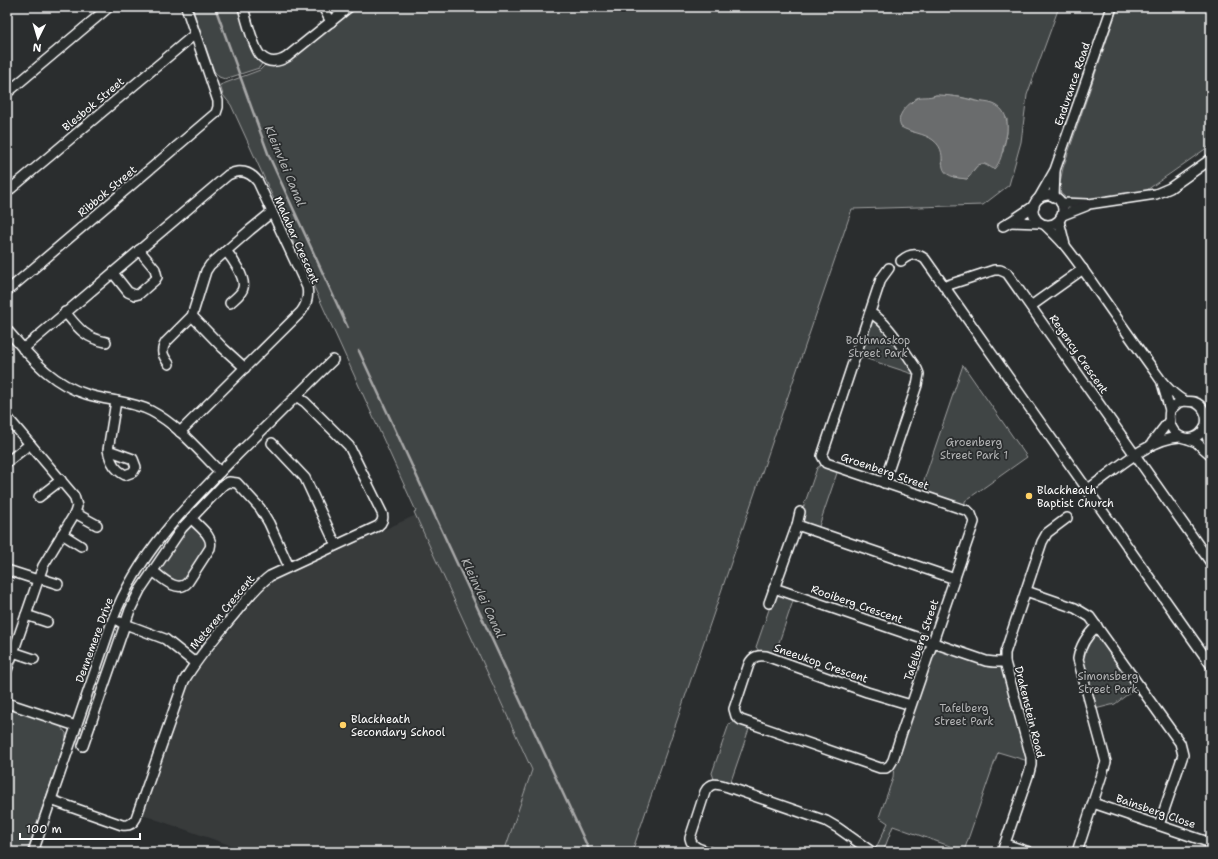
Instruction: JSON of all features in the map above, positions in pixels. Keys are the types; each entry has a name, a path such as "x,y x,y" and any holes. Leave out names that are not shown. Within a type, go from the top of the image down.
{"street":[{"path":"7,93 109,7"},
{"path":"186,7 195,34"},
{"path":"242,7 258,52 268,61 277,62 284,59 349,7"},
{"path":"323,7 331,22"},
{"name":"Endurance Road","path":"1037,202 1055,170 1112,7"},
{"name":"Ribbok Street","path":"7,291 214,116 218,107 217,98 195,34"},
{"name":"Blesbok Street","path":"7,192 195,34"},
{"path":"1089,204 1061,218 1054,224 1007,224 1048,195 1058,200 1089,204 1149,195 1163,191 1211,158"},
{"name":"Endurance Road","path":"1055,170 1058,200"},
{"name":"Malabar Crescent","path":"23,349 228,175 235,172 247,173 255,178 272,212 307,287 307,301 301,312 180,432"},
{"path":"1058,200 1063,209 1061,218 1065,245"},
{"path":"1037,202 1034,215 1065,245 1162,382 1184,400 1194,402 1204,410 1206,416 1204,428 1194,437 1172,437 1151,444"},
{"path":"169,364 163,356 163,347 166,342 192,316 206,271 214,260 272,212"},
{"path":"113,272 128,292 135,295 139,294 157,277 155,269 139,250"},
{"path":"226,251 236,265 243,284 241,292 230,303"},
{"path":"901,261 907,255 914,254 925,259 1211,665"},
{"name":"Groenberg Street","path":"890,268 881,279 822,456 826,463 968,512 973,518"},
{"path":"1031,306 1083,269"},
{"name":"Regency Crescent","path":"945,286 994,270 1000,270 1009,275 1211,563"},
{"path":"65,312 83,334 106,342"},
{"path":"870,313 885,324 919,374 917,385 884,483"},
{"path":"192,316 222,348 245,368"},
{"path":"7,330 23,349 54,380 87,395 138,405 153,412 180,432 220,472"},
{"name":"Dennemere Drive","path":"33,852 117,608 132,580 175,518 333,360"},
{"path":"1162,382 1170,410 1169,421 1174,433 1196,442 1211,455"},
{"name":"Meteren Crescent","path":"50,800 122,825 133,823 181,689 194,663 260,584 270,576 378,526 382,522 383,515 349,446 305,402 296,396"},
{"path":"1170,410 1179,402 1184,400"},
{"path":"108,450 116,401"},
{"path":"7,417 74,496 77,506 75,513 46,560 26,615 12,647 7,670"},
{"path":"1088,489 1151,444 1169,421"},
{"path":"1204,428 1211,448"},
{"path":"272,443 305,478 336,546"},
{"path":"7,462 30,444"},
{"path":"39,497 61,480"},
{"path":"83,746 125,624 136,597 182,528 222,486 229,482 234,482 240,486 260,508 266,516 289,567"},
{"path":"769,603 797,525 800,512"},
{"path":"75,513 97,525"},
{"path":"153,571 177,587 184,586 188,582 212,543 209,537 191,518"},
{"name":"Tafelberg Street","path":"887,767 892,760 933,643 973,527 973,518"},
{"name":"Drakenstein Road","path":"1003,848 1029,773 1031,762 1018,707 1005,662 1006,649 1044,537 1067,518"},
{"path":"797,525 955,579"},
{"path":"62,534 81,546"},
{"path":"7,570 58,584"},
{"name":"Rooiberg Crescent","path":"774,588 986,661 1005,662"},
{"path":"1026,591 1082,611 1090,617 1177,738 1182,747 1183,755 1159,825"},
{"path":"26,615 48,622"},
{"path":"113,619 165,639 194,663"},
{"path":"1077,852 1106,762 1078,659 1085,639 1097,626"},
{"path":"12,647 34,659"},
{"name":"Sneeukop Crescent","path":"887,767 878,768 741,720 736,716 734,708 748,667 756,656 766,656 867,692 911,705"},
{"path":"7,703 76,726"},
{"path":"709,852 694,846 690,838 706,790 712,784 715,784 728,787 826,821 872,852"},
{"name":"Bainsberg Close","path":"1093,803 1211,843"},
{"path":"1003,848 1029,852"}],"shaded area":[{"path":"936,95 956,96 989,103 999,107 1003,111 1007,121 1007,133 1001,157 994,169 985,164 979,165 967,179 947,174 942,164 939,146 926,136 901,127 899,120 900,116 909,104 919,97"},
{"name":"Blackheath Secondary School","path":"416,515 532,770 504,852 250,852 143,815 189,680 269,583"}],"green space":[{"path":"192,7 239,7 263,62 259,68 225,79 219,77 214,71"},
{"path":"354,7 1059,7 1027,95 1021,142 1009,185 983,205 852,209 632,852 504,852 532,770 414,512 416,511 231,105 223,95 220,85 260,70 266,64 285,63","holes":["936,95 960,97 994,105 998,107 1007,119 1007,133 1003,152 989,167 981,164 978,165 967,179 953,177 942,162 941,147 934,140 919,133 910,131 913,101 917,98 926,98"]},
{"path":"1118,7 1211,7 1211,145 1144,192 1090,200 1066,198 1061,194 1059,187 1063,168"},
{"name":"Bothmaskop Street Park","path":"875,321 881,325 916,375 858,356 871,323"},
{"name":"Groenberg Street Park 1","path":"963,365 1027,457 965,501 965,508 920,492"},
{"path":"821,465 838,470 818,529 803,523 800,517 817,468"},
{"path":"193,526 209,543 186,579 177,583 160,572 159,569 187,527"},
{"path":"778,593 794,598 774,657 759,651 756,647 774,595"},
{"name":"Simonsberg Street Park","path":"1094,634 1097,634 1137,687 1115,704 1095,709 1081,655"},
{"name":"Tafelberg Street Park","path":"939,649 1002,667 1028,761 998,752 964,851 893,826 883,852 874,852 888,823 879,817 893,778 894,764 933,653"},
{"path":"7,707 60,726 66,733 66,739 27,852 7,852"},
{"path":"734,722 750,726 730,784 714,779 712,773 729,724"}],"waterway":[{"name":"Kleinvlei Canal","path":"215,7 269,156 348,328"},
{"name":"Kleinvlei Canal","path":"359,351 590,852"}],"place":[{"name":"Blackheath Baptist Church","path":"1029,496"},
{"name":"Blackheath Secondary School","path":"343,725"}]}
